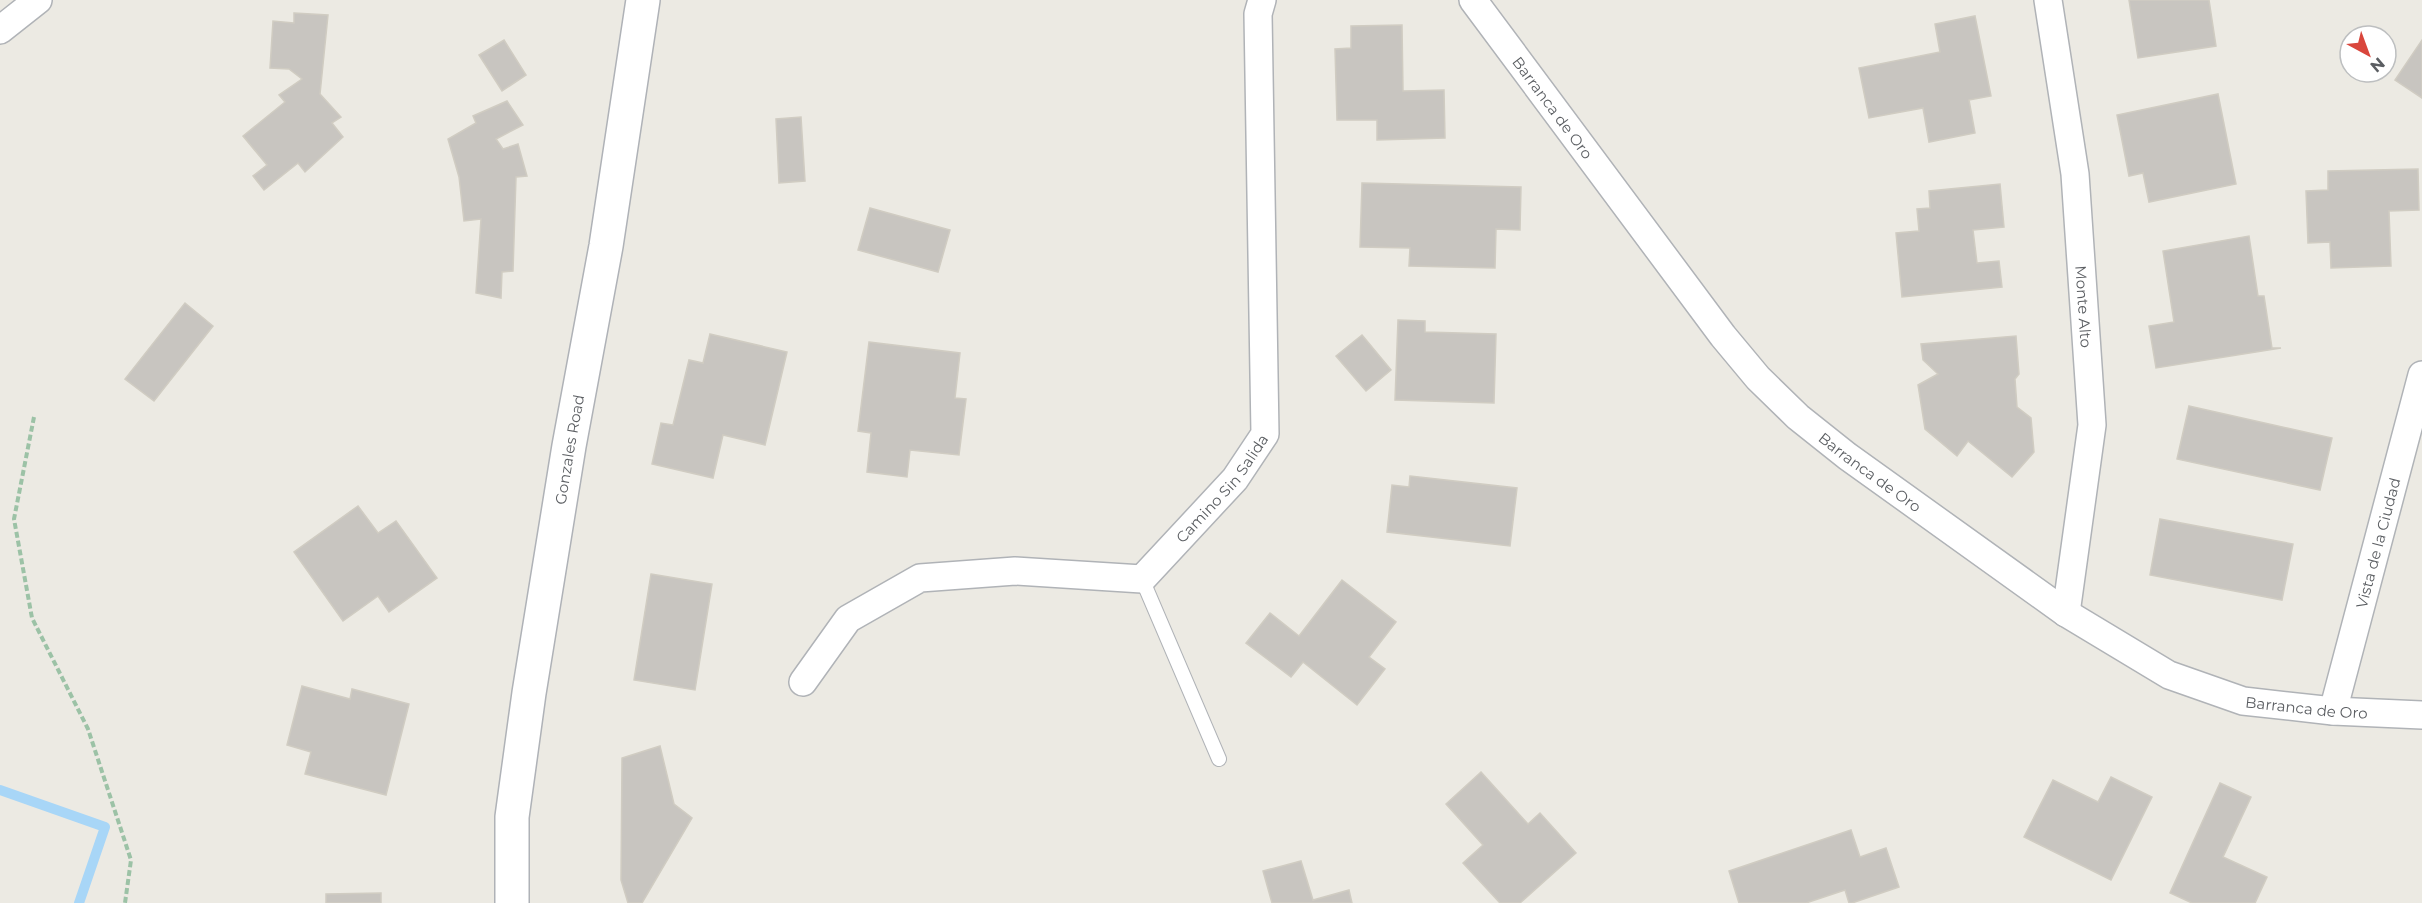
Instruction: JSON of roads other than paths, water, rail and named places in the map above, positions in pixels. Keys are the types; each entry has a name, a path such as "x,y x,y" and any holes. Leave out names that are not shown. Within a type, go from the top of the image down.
{"street":[{"path":"0,30 38,0"},
{"name":"Gonzales Road","path":"512,903 512,818 529,693 569,446 606,246 644,0"},
{"name":"Camino Sin Salida","path":"1142,579 1235,479 1265,434 1258,14 1262,0"},
{"name":"Barranca de Oro","path":"1473,0 1723,336 1758,378 1798,417 1847,456 2066,613 2169,675 2243,701 2333,711 2422,715"},
{"name":"Monte Alto","path":"2048,0 2075,174 2092,425 2066,613"},
{"name":"Vista de la Ciudad","path":"2333,711 2422,375"},
{"path":"803,682 848,619 920,578 1015,571 1142,579"}],"lane":[{"path":"1142,579 1219,759"}],"waterway":[{"path":"0,790 105,827 79,903"}]}
